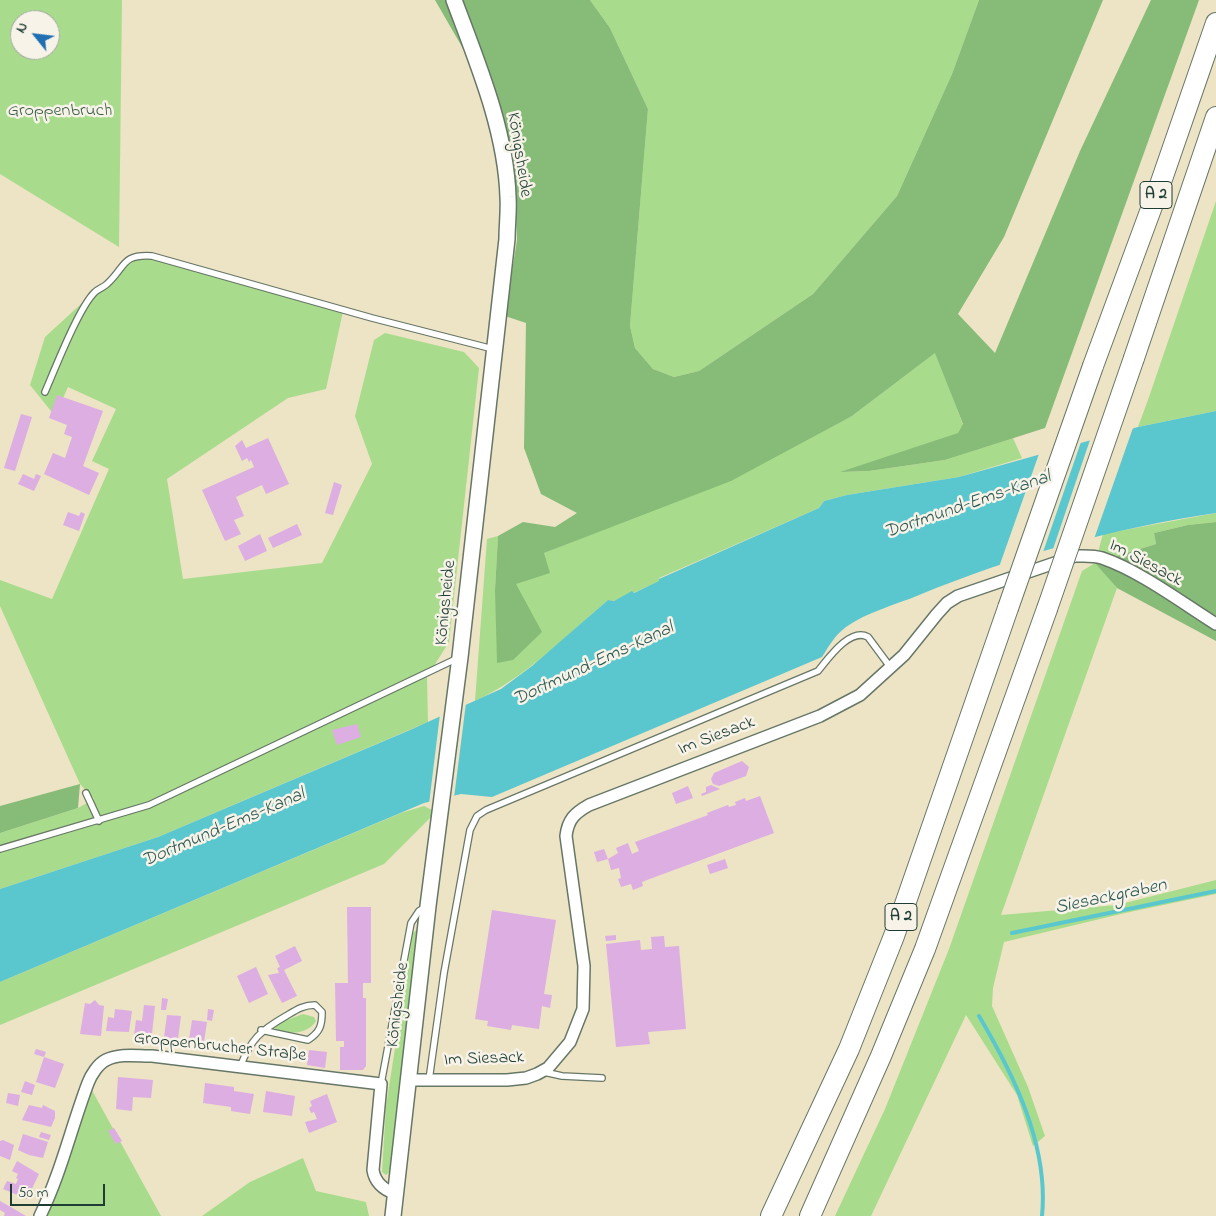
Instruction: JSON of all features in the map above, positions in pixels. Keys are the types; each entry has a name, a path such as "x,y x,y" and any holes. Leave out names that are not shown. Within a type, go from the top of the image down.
{"highway":[{"name":"A 2","path":"771,1216 849,1049 894,936 938,816 1008,608 1093,366 1161,182 1216,23"},
{"name":"A 2","path":"810,1216 881,1056 925,948 1047,609 1216,117"}],"main road":[{"name":"Königsheide","path":"393,1216 428,906 460,657 507,239 508,196 503,156 489,95 454,0"}],"street":[{"name":"Im Siesack","path":"408,1080 507,1080 526,1078 542,1072 555,1061 570,1042 583,1009 584,966 566,836 567,824 572,816 589,805 820,716 860,695 891,668 947,602 958,596 1075,556 1102,558 1131,572 1216,624"},
{"name":"Groppenbrucher Straße","path":"40,1216 66,1154 88,1083 94,1071 106,1060 122,1056 152,1056 381,1084"},
{"path":"381,1084 373,1170 374,1177 382,1187 396,1194"}],"lane":[{"path":"45,392 83,309 94,292 108,284 125,260 138,255 152,256 372,318 495,350"},
{"path":"429,1080 444,973 470,830 477,816 495,806 818,671 836,650 854,636 863,635 868,638 891,668"},
{"path":"0,849 149,805 460,657"},
{"path":"86,793 99,821"},
{"path":"381,1084 411,923 419,911 428,906"},
{"path":"240,1067 247,1048 261,1030 304,1005 315,1005 322,1012 322,1024 317,1034 308,1040 261,1030"},
{"path":"542,1072 562,1076 602,1078"}],"green space":[{"name":"Groppenbruch","path":"0,0 122,0 119,247 0,174"},
{"path":"435,0 590,0 610,28 648,109 630,326 635,348 653,369 674,377 699,371 813,294 897,196 952,74 979,0 1103,0 1004,237 958,314 995,353 1080,151 1151,0 1199,0 1045,428 945,460 869,471 840,472 958,433 963,424 935,353 852,416 731,481 544,553 550,573 516,584 542,632 513,660 497,663 495,590 498,536 523,522 555,527 577,513 541,494 524,448 526,323 505,316 517,240 513,150 492,99"},
{"path":"590,0 979,0 952,74 897,196 813,294 699,371 674,377 653,369 635,348 630,326 648,109 610,28"},
{"path":"1216,201 1216,411 1138,427 1149,397"},
{"path":"151,257 344,307 326,389 288,398 167,479 183,579 322,563 372,464 355,416 374,340 385,333 464,352 479,368 449,642 427,677 428,722 158,837 0,889 0,833 78,808 94,799 80,784 0,606 0,580 52,599 109,469 92,461 116,409 68,387 55,416 30,385 45,337 94,292 109,284 125,261"},
{"path":"936,352 963,425 958,434 842,472 869,471 945,460 1013,438 1022,458 959,477 847,495 824,501 819,508 659,578 660,581 614,601 608,600 561,642 511,681 475,701 487,539 498,536 495,590 516,584 544,553 596,532 852,416"},
{"path":"1216,513 1216,522 1188,525 1154,533 1156,544 1096,563 1117,588 1001,915 1117,905 1216,880 1216,894 1125,913 1004,942 993,988 992,1006 1028,1087 1045,1136 1033,1146 1017,1095 966,1015 871,1216 835,1216 885,1109 949,949 1082,571 1095,563 1103,534"},
{"path":"1216,522 1216,641 1117,588 1095,563 1156,544 1154,533 1188,525"},
{"path":"80,784 78,808 0,833 0,806"},
{"path":"424,806 436,812 384,864 0,1025 0,982 401,813"},
{"path":"418,928 391,1171 386,1175 382,1172 386,1106 413,933"},
{"path":"303,1014 314,1017 316,1021 308,1029 292,1033 275,1030 276,1024"},
{"path":"88,1083 161,1216 40,1216"},
{"path":"303,1158 316,1191 366,1202 369,1216 202,1216 250,1182"}],"water":[{"name":"Dortmund-Ems-Kanal","path":"1216,411 1216,513 1102,535 1065,545 991,568 881,609 842,630 822,657 492,797 461,794 424,803 0,982 0,889 158,837 410,730 501,689 532,666 608,600 614,601 632,591 634,593 659,581 659,579 819,508 824,501 847,495 959,477 1138,427"}],"pier":[{"path":"1134,425 1094,539 1052,552 1091,437"},
{"path":"1082,439 1042,555 999,567 1040,451"},
{"path":"466,703 454,798 429,804 440,714"}],"building":[{"path":"57,395 103,411 83,466 99,473 89,495 44,474 53,453 65,458 72,437 64,434 67,425 49,418"},
{"path":"21,414 32,417 15,471 4,468"},
{"path":"268,438 289,484 266,494 262,485 236,497 244,516 234,520 241,534 225,541 202,490 254,467 251,460 249,462 247,458 242,461 235,446 242,440 246,448"},
{"path":"23,474 34,479 36,474 41,476 34,491 18,484"},
{"path":"334,482 342,485 333,515 325,513"},
{"path":"68,512 79,516 81,512 85,514 79,531 63,525"},
{"path":"297,524 302,535 273,548 268,538"},
{"path":"260,534 267,551 245,561 238,546"},
{"path":"357,724 361,737 337,745 332,730"},
{"path":"742,761 749,767 746,776 719,786 713,784 711,779 714,773"},
{"path":"711,785 720,789 702,796 701,794 706,792 706,787"},
{"path":"688,786 693,798 676,804 672,793"},
{"path":"760,796 774,833 642,882 643,886 633,890 631,884 621,887 618,879 621,878 619,868 611,870 608,859 618,853 616,848 628,843 632,854 639,851 635,842 708,815 707,813 728,805 729,807 736,805 735,802 745,798 746,801"},
{"path":"604,849 608,859 597,862 594,852"},
{"path":"725,859 728,868 710,874 707,865"},
{"path":"347,907 371,907 371,983 363,983 363,998 366,998 366,1066 363,1070 340,1070 340,1047 344,1047 344,1041 336,1041 335,983 348,983"},
{"path":"492,910 556,920 544,994 552,995 550,1008 542,1006 539,1029 512,1025 511,1030 487,1026 488,1021 475,1019"},
{"path":"616,935 616,940 606,941 605,936"},
{"path":"664,936 665,947 679,946 686,1029 648,1032 650,1044 616,1047 606,944 640,940 641,950 652,949 651,937"},
{"path":"295,946 302,961 284,970 297,996 282,1003 268,975 279,973 277,968 280,967 275,956"},
{"path":"256,967 268,994 249,1003 237,976"},
{"path":"162,998 168,999 166,1010 161,1010"},
{"path":"95,1000 99,1005 104,1006 101,1036 80,1034 85,1003 90,1004"},
{"path":"144,1005 155,1006 152,1034 144,1033 144,1037 134,1036 136,1020 142,1021"},
{"path":"115,1009 132,1011 129,1032 106,1031 108,1017 114,1018"},
{"path":"208,1009 214,1010 212,1021 207,1020"},
{"path":"167,1015 181,1016 178,1039 164,1037"},
{"path":"192,1020 207,1022 204,1042 189,1040"},
{"path":"36,1049 46,1052 44,1057 34,1054"},
{"path":"309,1050 327,1052 325,1068 307,1065"},
{"path":"44,1057 64,1064 55,1088 36,1082"},
{"path":"118,1077 153,1080 151,1098 133,1097 132,1111 116,1109"},
{"path":"25,1081 35,1085 32,1095 21,1092"},
{"path":"205,1083 234,1087 234,1091 254,1094 250,1114 231,1111 231,1107 203,1103"},
{"path":"266,1091 295,1096 292,1116 263,1112"},
{"path":"8,1093 20,1095 18,1106 6,1103"},
{"path":"327,1094 337,1122 309,1133 305,1122 317,1119 314,1112 311,1113 309,1108 312,1106 310,1101"},
{"path":"29,1105 42,1108 43,1105 55,1111 55,1118 51,1127 22,1120"},
{"path":"114,1128 122,1141 116,1144 108,1131"},
{"path":"41,1132 51,1135 49,1140 39,1137"},
{"path":"23,1134 48,1142 43,1158 18,1150"},
{"path":"3,1140 14,1145 10,1160 0,1156 0,1141"},
{"path":"17,1161 39,1174 27,1199 3,1189 7,1181 16,1184 18,1174 12,1171"},
{"path":"0,1201 26,1216 4,1216 5,1213 0,1210"}],"waterway":[{"name":"Siesackgraben","path":"1012,933 1216,891"},
{"path":"979,1016 1005,1062 1026,1112 1040,1164 1043,1190 1042,1216"}]}
